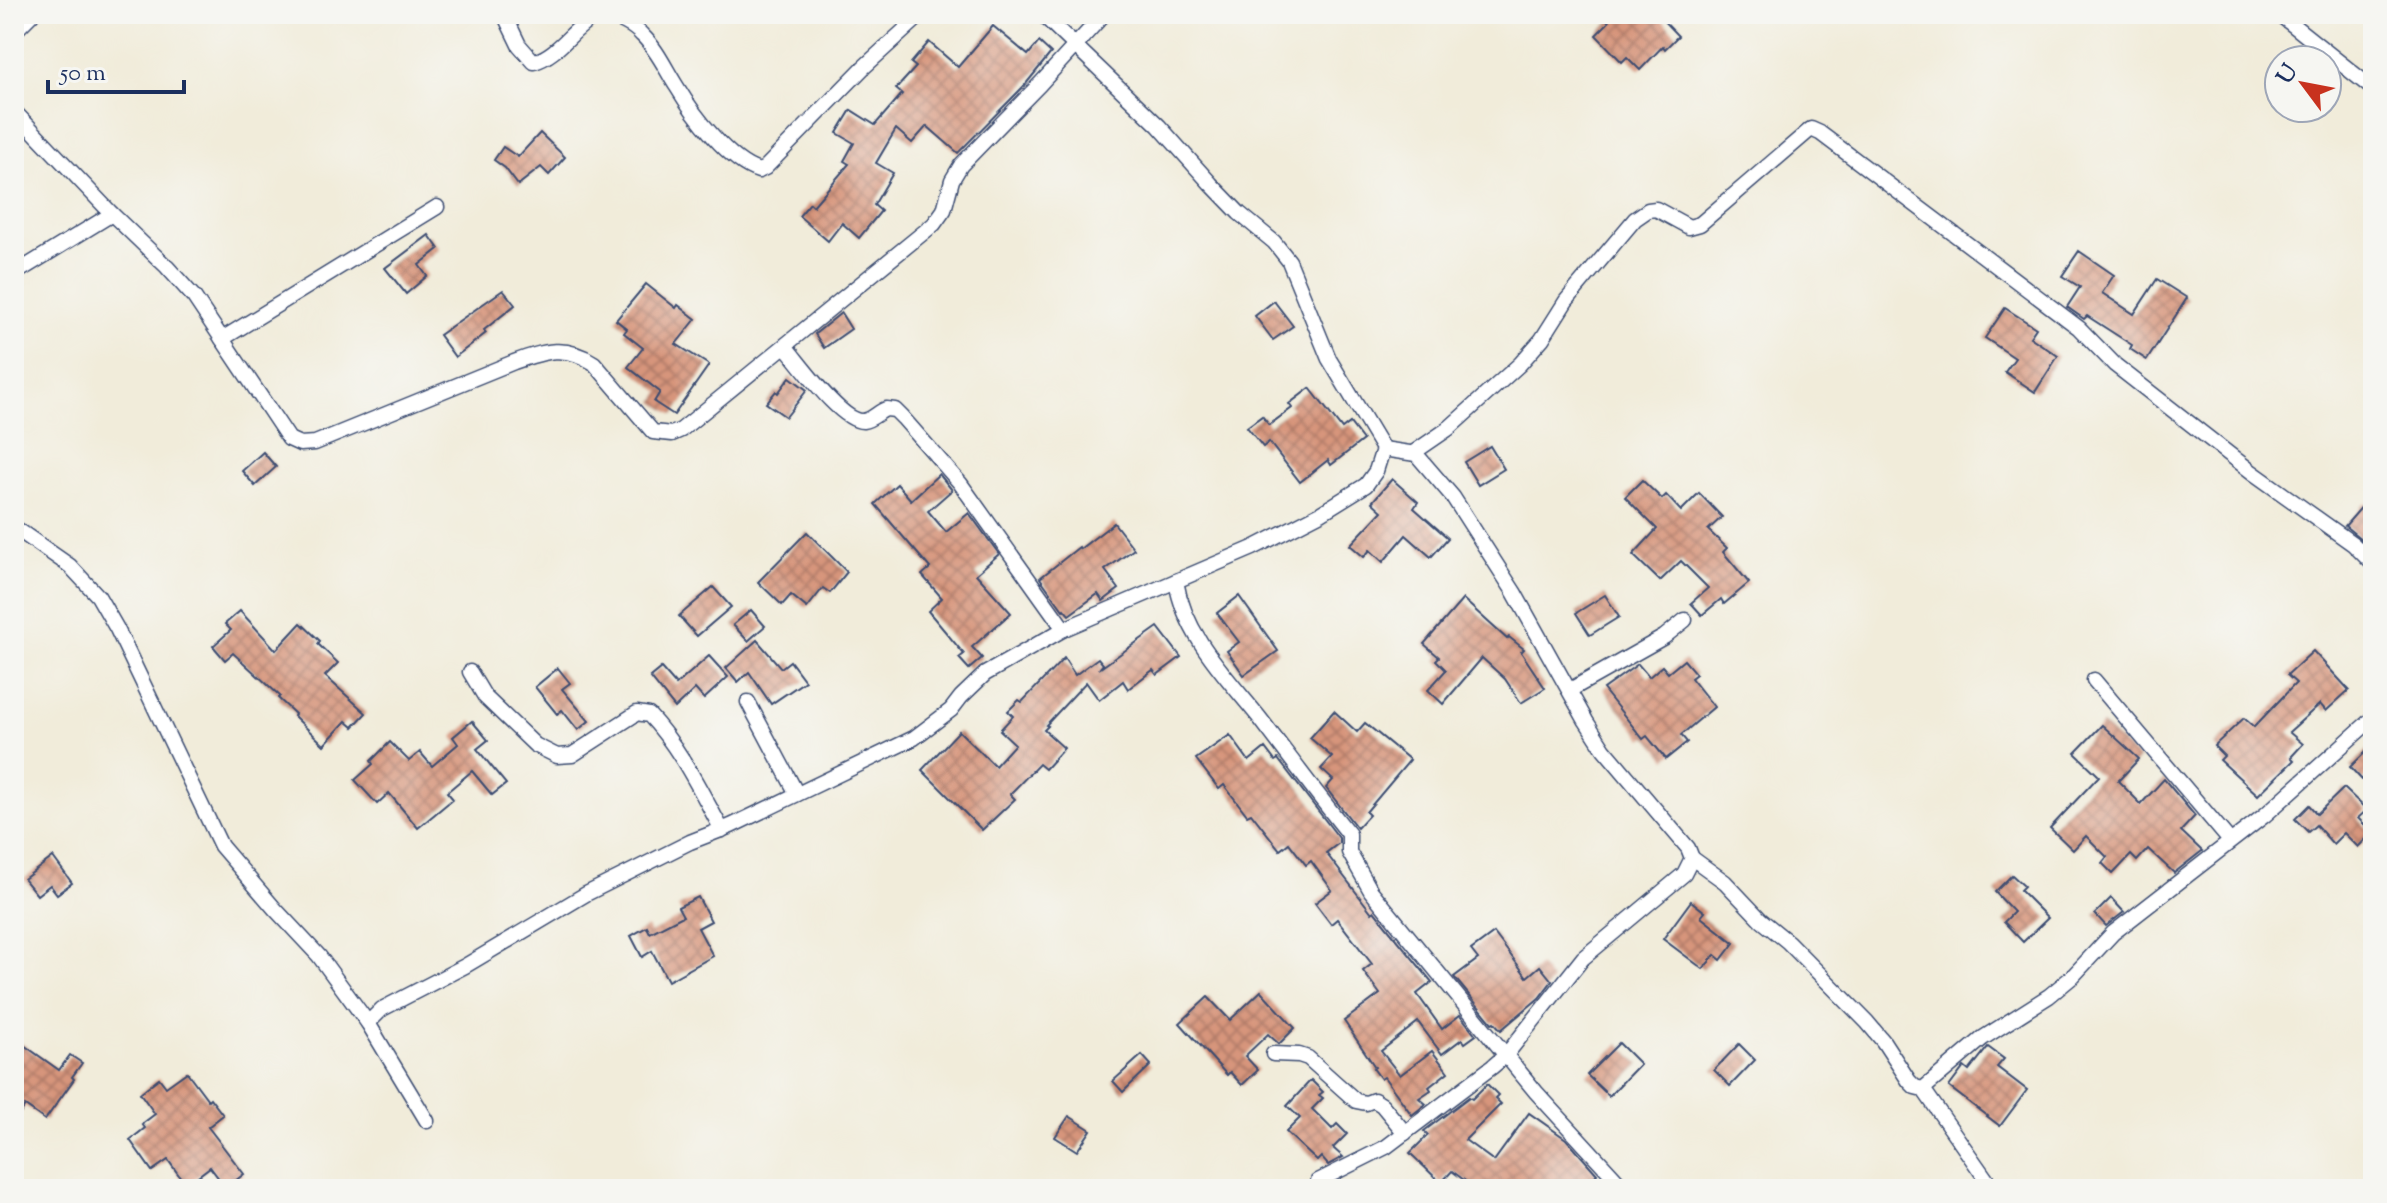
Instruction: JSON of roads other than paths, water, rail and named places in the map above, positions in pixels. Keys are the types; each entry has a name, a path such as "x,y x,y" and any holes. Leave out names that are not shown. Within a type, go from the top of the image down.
{"street":[{"path":"14,32 32,14"},
{"path":"504,14 519,45 534,62 561,46 592,17 604,14 618,18 642,34 695,114 723,146 751,169 759,171 922,14"},
{"path":"368,1023 382,1009 465,966 586,894 914,738 951,710 985,674 1064,629 1253,548 1352,495 1366,485 1376,471 1383,449 1329,359 1289,261 1281,250 1239,213 1159,126 1042,14"},
{"path":"14,111 194,297 289,439 300,444 315,443 538,353 563,350 594,363 653,432 672,434 681,430 939,219 952,180 961,165 1104,14"},
{"path":"2279,14 2373,89"},
{"path":"1413,453 1448,429 1520,364 1542,339 1566,301 1635,219 1648,210 1656,209 1689,227 1700,224 1811,129 1856,159 2079,328 2115,365 2252,472 2353,544 2373,564"},
{"path":"222,339 437,207"},
{"path":"14,274 112,214"},
{"path":"785,346 846,414 858,421 868,421 886,409 895,410 903,418 960,483 1064,629"},
{"path":"1383,449 1413,453 1422,459 1453,497 1514,592 1604,749 1688,848 1692,858 1725,882 1867,1022 1909,1081 1923,1089 1993,1189"},
{"path":"14,527 70,566 98,596 117,629 221,846 319,956 368,1023 427,1121"},
{"path":"1176,581 1183,611 1200,641 1349,834 1349,852 1371,891 1506,1055 1625,1189"},
{"path":"1570,690 1664,637 1685,620"},
{"path":"470,672 495,707 535,745 557,756 572,755 637,713 649,715 684,763 722,830"},
{"path":"2094,680 2230,841"},
{"path":"748,702 797,794"},
{"path":"1923,1089 1983,1038 2061,987 2113,933 2265,815 2373,718"},
{"path":"1318,1181 1386,1147 1449,1102 1506,1055 1583,958 1684,874 1692,858"},
{"path":"1273,1054 1308,1058 1356,1101 1379,1102 1405,1133"}]}
